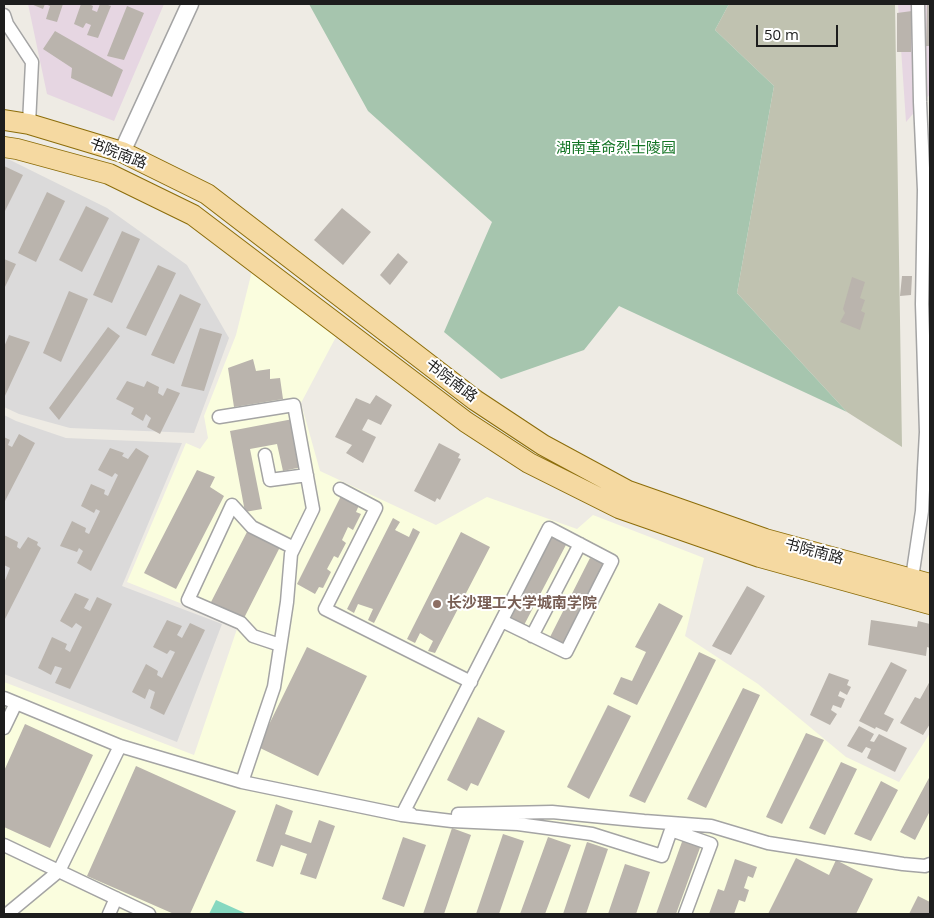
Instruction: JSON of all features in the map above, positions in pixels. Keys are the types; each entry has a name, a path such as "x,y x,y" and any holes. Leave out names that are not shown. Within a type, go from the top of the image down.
{"main road":[{"name":"书院南路","path":"4,120 29,124 122,152 207,194 476,400 543,445 628,491 765,539 921,581"},
{"name":"书院南路","path":"4,147 109,174 193,215 466,422 529,463 619,508 760,557 930,604"}],"street":[{"path":"122,152 190,4"},
{"path":"918,4 924,190 922,304 926,335 926,432 921,581"},
{"path":"4,15 7,24 32,62 29,124"},
{"path":"921,133 930,116"},
{"path":"219,417 294,404 313,509 291,554 274,687 242,782"},
{"path":"265,455 270,480 307,475"},
{"path":"340,489 376,508 325,609 471,682"},
{"path":"280,645 253,636 241,623 188,600 232,505 252,527 294,548"},
{"path":"402,815 549,528 612,561 566,652 502,621"},
{"path":"532,636 580,544"},
{"path":"4,698 120,746 242,782 402,815 452,821 518,824 592,834 662,856 671,830 711,844 685,914"},
{"path":"4,728 16,703"},
{"path":"7,914 59,871 120,746"},
{"path":"402,815 552,812 644,822 711,826 768,843 903,864 925,866 930,864"},
{"path":"4,845 149,914"},
{"path":"108,914 116,898"}],"shaded area":[{"path":"28,4 164,4 114,121 47,94"},
{"path":"729,4 895,4 902,447 847,412 737,293 774,86 715,30"},
{"path":"898,4 930,4 930,94 906,122"},
{"path":"4,159 10,160 107,208 187,265 229,338 194,433 70,428 19,414 4,407"},
{"name":"长沙理工大学城南学院","path":"252,271 337,335 301,403 320,471 436,525 487,497 577,529 593,515 704,558 685,636 758,684 846,757 899,782 930,733 930,914 4,914 4,682 194,755 238,626 127,582 186,443 200,449 208,438 204,416 236,335"},
{"path":"4,415 66,438 182,443 122,586 222,624 177,742 4,674"}],"green space":[{"name":"湖南革命烈士陵园","path":"309,4 729,4 715,30 774,86 737,293 847,412 619,306 584,350 501,379 444,332 492,222 368,111"},
{"path":"216,900 247,914 209,914"}],"building":[{"path":"31,4 45,4 43,9"},
{"path":"45,4 63,4 57,22 46,19 50,6"},
{"path":"81,4 93,6 92,10 97,12 100,4 111,6 98,38 87,35 91,25 86,23 83,28 74,24"},
{"path":"927,4 930,4 930,46 926,46"},
{"path":"127,6 144,13 124,60 107,56"},
{"path":"912,11 911,52 897,52 897,13"},
{"path":"55,31 123,70 112,97 71,78 72,68 43,49"},
{"path":"4,166 23,175 4,213"},
{"path":"47,192 65,201 36,262 18,253"},
{"path":"86,206 109,218 82,272 59,260"},
{"path":"342,208 371,232 343,265 314,240"},
{"path":"122,231 140,239 112,303 93,295"},
{"path":"398,253 408,262 390,285 380,275"},
{"path":"4,259 16,264 4,289"},
{"path":"158,265 176,273 146,336 126,328"},
{"path":"902,276 912,276 911,295 900,296"},
{"path":"852,277 865,282 860,298 865,300 861,311 865,313 860,330 840,322 845,313 843,309"},
{"path":"69,291 88,299 61,362 43,353"},
{"path":"180,294 201,304 174,364 151,355"},
{"path":"108,327 120,336 59,420 49,408"},
{"path":"200,328 222,334 204,391 181,386"},
{"path":"9,335 30,342 4,398 4,347"},
{"path":"253,359 256,371 270,369 270,379 280,378 283,399 234,407 228,368"},
{"path":"127,381 144,387 147,381 159,387 158,393 163,396 167,388 180,393 160,434 147,427 151,418 146,414 143,421 131,414 134,408 116,399"},
{"path":"376,395 392,405 381,425 368,419 362,430 376,437 363,463 346,453 352,445 335,437 356,398 370,404"},
{"path":"293,419 302,467 283,471 277,444 250,449 262,509 245,512 230,431"},
{"path":"19,434 35,443 4,503 4,437 10,440 8,445 12,447"},
{"path":"439,443 460,454 458,458 461,459 440,500 437,498 435,502 414,491"},
{"path":"110,448 124,453 122,456 128,459 136,448 149,456 91,571 77,563 83,551 79,548 77,552 60,546 72,521 86,528 85,532 89,534 100,511 96,509 94,513 81,506 91,484 105,490 104,494 108,496 118,475 115,473 112,477 98,470"},
{"path":"197,470 215,477 210,487 224,496 176,589 144,573"},
{"path":"342,494 360,503 356,512 361,514 353,530 348,527 342,540 346,543 338,558 334,556 327,569 331,572 323,588 319,587 315,594 297,584"},
{"path":"393,518 400,522 395,530 409,537 413,528 420,532 374,623 368,620 373,609 358,604 354,613 347,609"},
{"path":"248,530 280,547 243,620 210,604"},
{"path":"461,532 490,547 435,653 428,651 433,641 420,633 415,643 407,639"},
{"path":"550,533 568,541 523,627 506,619"},
{"path":"4,535 18,542 17,547 20,549 28,537 38,542 37,545 41,548 4,621 4,583 10,568 4,565"},
{"path":"590,558 608,566 567,648 549,639"},
{"path":"747,586 765,596 731,655 712,646"},
{"path":"75,593 89,599 84,608 90,611 97,597 112,604 70,689 55,683 62,668 55,666 51,675 38,668 52,637 67,644 65,649 70,652 82,627 76,623 72,628 60,621"},
{"path":"659,603 683,616 637,705 613,694 621,677 632,681 646,652 635,647"},
{"path":"167,620 182,626 177,635 182,638 190,623 205,630 164,715 150,708 155,692 149,689 145,699 132,692 146,664 158,671 157,675 162,678 175,652 170,650 167,654 153,647"},
{"path":"871,620 917,627 918,621 930,624 930,648 927,647 926,656 868,645"},
{"path":"307,647 367,676 318,776 258,747"},
{"path":"699,652 716,660 645,803 629,796"},
{"path":"891,662 907,670 884,714 894,719 887,732 876,727 875,729 859,721"},
{"path":"829,673 849,680 847,685 851,687 847,695 840,691 838,696 845,699 841,708 833,705 831,710 837,714 830,725 810,715"},
{"path":"930,681 930,724 923,735 900,723 915,697 920,699"},
{"path":"743,688 760,695 706,808 687,799"},
{"path":"608,705 631,716 589,799 567,787"},
{"path":"478,717 505,731 478,786 471,783 467,791 447,780"},
{"path":"25,724 93,755 50,848 4,827 4,771"},
{"path":"859,726 874,734 870,741 874,742 879,734 907,748 895,772 867,758 871,749 866,747 862,753 847,746"},
{"path":"806,733 824,740 782,824 766,817"},
{"path":"841,762 857,769 825,835 809,828"},
{"path":"136,766 236,811 190,914 174,914 87,876"},
{"path":"930,776 930,811 915,840 900,832"},
{"path":"881,781 898,790 871,841 854,834"},
{"path":"276,804 293,811 285,834 311,843 319,820 335,826 316,879 300,874 307,854 281,845 273,867 256,861"},
{"path":"452,828 471,835 444,914 423,914"},
{"path":"503,834 524,841 499,914 476,914"},
{"path":"403,837 426,845 404,907 382,899"},
{"path":"548,837 571,845 545,914 520,914"},
{"path":"683,839 701,845 676,914 656,914"},
{"path":"587,842 608,849 586,914 563,914"},
{"path":"796,858 829,875 836,860 873,879 856,914 768,914"},
{"path":"735,859 757,867 753,878 748,876 744,888 749,890 745,902 739,900 734,914 709,914 718,889 724,891"},
{"path":"625,864 650,872 636,914 608,914"},
{"path":"918,896 930,902 930,914 909,914"}],"place":[{"name":"长沙理工大学城南学院","path":"437,604"}]}
